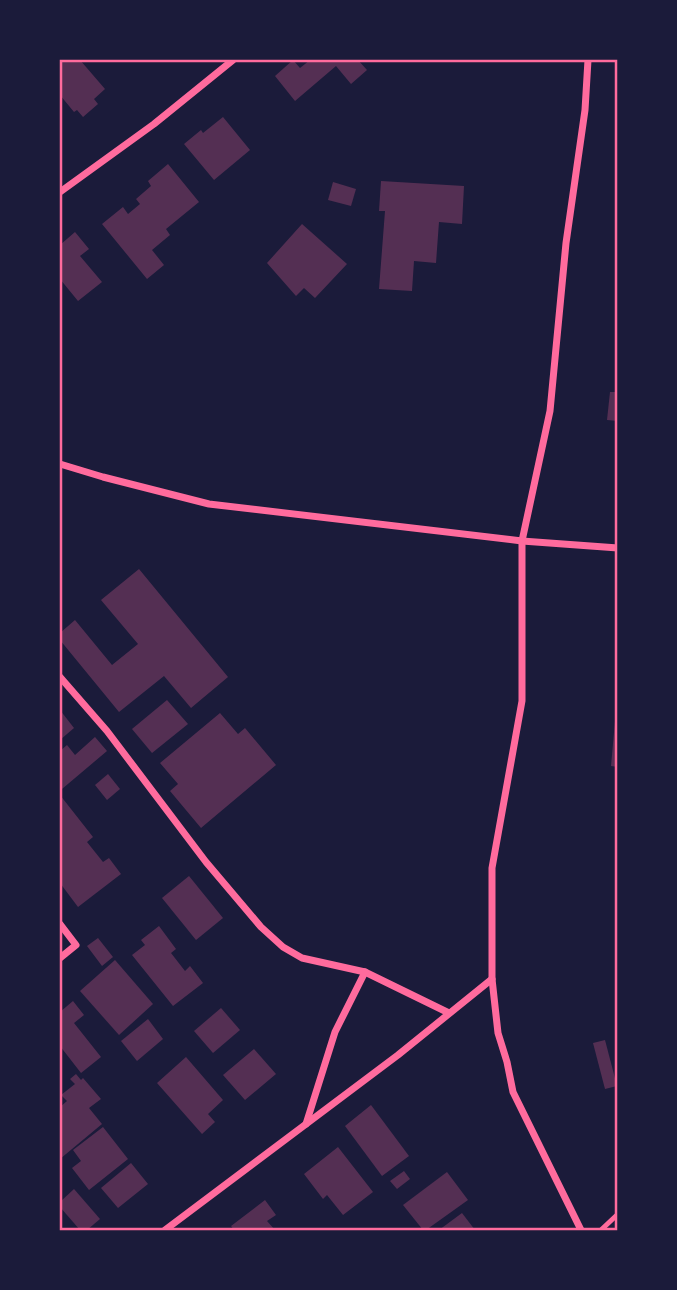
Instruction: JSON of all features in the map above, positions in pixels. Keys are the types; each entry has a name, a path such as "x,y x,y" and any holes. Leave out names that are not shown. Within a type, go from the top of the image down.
{"street":[{"path":"60,192 154,124 233,60"},
{"path":"581,1230 513,1092 498,1033 492,979 492,869 522,701 522,541 550,411 566,243 585,110 588,60"},
{"path":"60,464 209,504 522,541 618,548"},
{"path":"60,677 107,731 206,862 261,927 283,947 302,958 365,972 449,1013"},
{"path":"60,924 76,945 60,958"},
{"path":"306,1124 335,1032 365,972"},
{"path":"165,1230 398,1055 492,979"}],"lane":[{"path":"601,1230 618,1214"}],"building":[{"path":"60,60 80,60 105,89 94,99 98,104 83,117 77,110 74,112 60,95"},
{"path":"293,60 300,68 310,60 358,60 367,70 351,84 336,66 295,101 275,76"},
{"path":"223,117 250,150 214,180 184,144"},
{"path":"168,164 199,202 166,229 170,235 152,250 164,265 147,279 102,224 123,207 128,214 140,204 136,199 151,186 148,181"},
{"path":"381,181 464,186 462,224 439,222 436,263 414,261 412,291 379,289 385,211 379,211"},
{"path":"333,182 356,189 351,206 328,200"},
{"path":"302,224 347,264 315,298 304,288 296,296 267,263"},
{"path":"75,232 89,249 80,256 102,282 78,301 60,279 60,245"},
{"path":"610,392 618,392 618,421 607,420"},
{"path":"139,569 228,677 191,708 164,676 119,712 60,640 60,633 75,620 112,665 138,644 101,600"},
{"path":"167,700 188,724 152,753 132,729"},
{"path":"60,710 74,728 60,740"},
{"path":"618,710 618,767 611,766"},
{"path":"220,713 238,734 245,728 276,765 201,828 170,791 178,784 160,763"},
{"path":"95,737 107,751 62,789 60,751 67,745 75,755"},
{"path":"108,774 120,789 107,800 95,785"},
{"path":"60,795 93,837 87,842 103,862 109,858 121,874 78,907 60,883"},
{"path":"189,876 223,918 196,940 162,898"},
{"path":"159,926 176,949 171,953 185,971 190,966 203,983 173,1006 132,955 145,945 141,940"},
{"path":"98,938 113,957 102,966 87,946"},
{"path":"115,960 153,1004 119,1035 80,991"},
{"path":"73,1001 84,1015 74,1023 101,1057 81,1073 60,1046 60,1012"},
{"path":"221,1008 240,1030 213,1053 194,1031"},
{"path":"148,1019 163,1039 137,1061 121,1041"},
{"path":"605,1040 617,1086 605,1089 593,1043"},
{"path":"254,1049 276,1074 245,1100 223,1075"},
{"path":"186,1057 223,1100 208,1114 215,1122 202,1134 157,1083"},
{"path":"76,1074 81,1080 83,1078 101,1099 89,1108 102,1124 60,1159 60,1107 67,1101 61,1095 75,1084 70,1079"},
{"path":"371,1105 409,1156 382,1176 345,1126"},
{"path":"103,1127 128,1159 89,1190 72,1168 81,1161 73,1150"},
{"path":"338,1147 373,1192 343,1215 327,1195 323,1199 304,1174"},
{"path":"131,1163 148,1184 118,1208 101,1188"},
{"path":"404,1171 410,1179 397,1189 390,1181"},
{"path":"447,1172 468,1200 423,1230 403,1205"},
{"path":"74,1189 100,1219 87,1230 80,1230 60,1207 60,1202"},
{"path":"265,1200 276,1215 267,1221 275,1230 234,1230 231,1226"},
{"path":"462,1213 475,1230 439,1230"}]}
